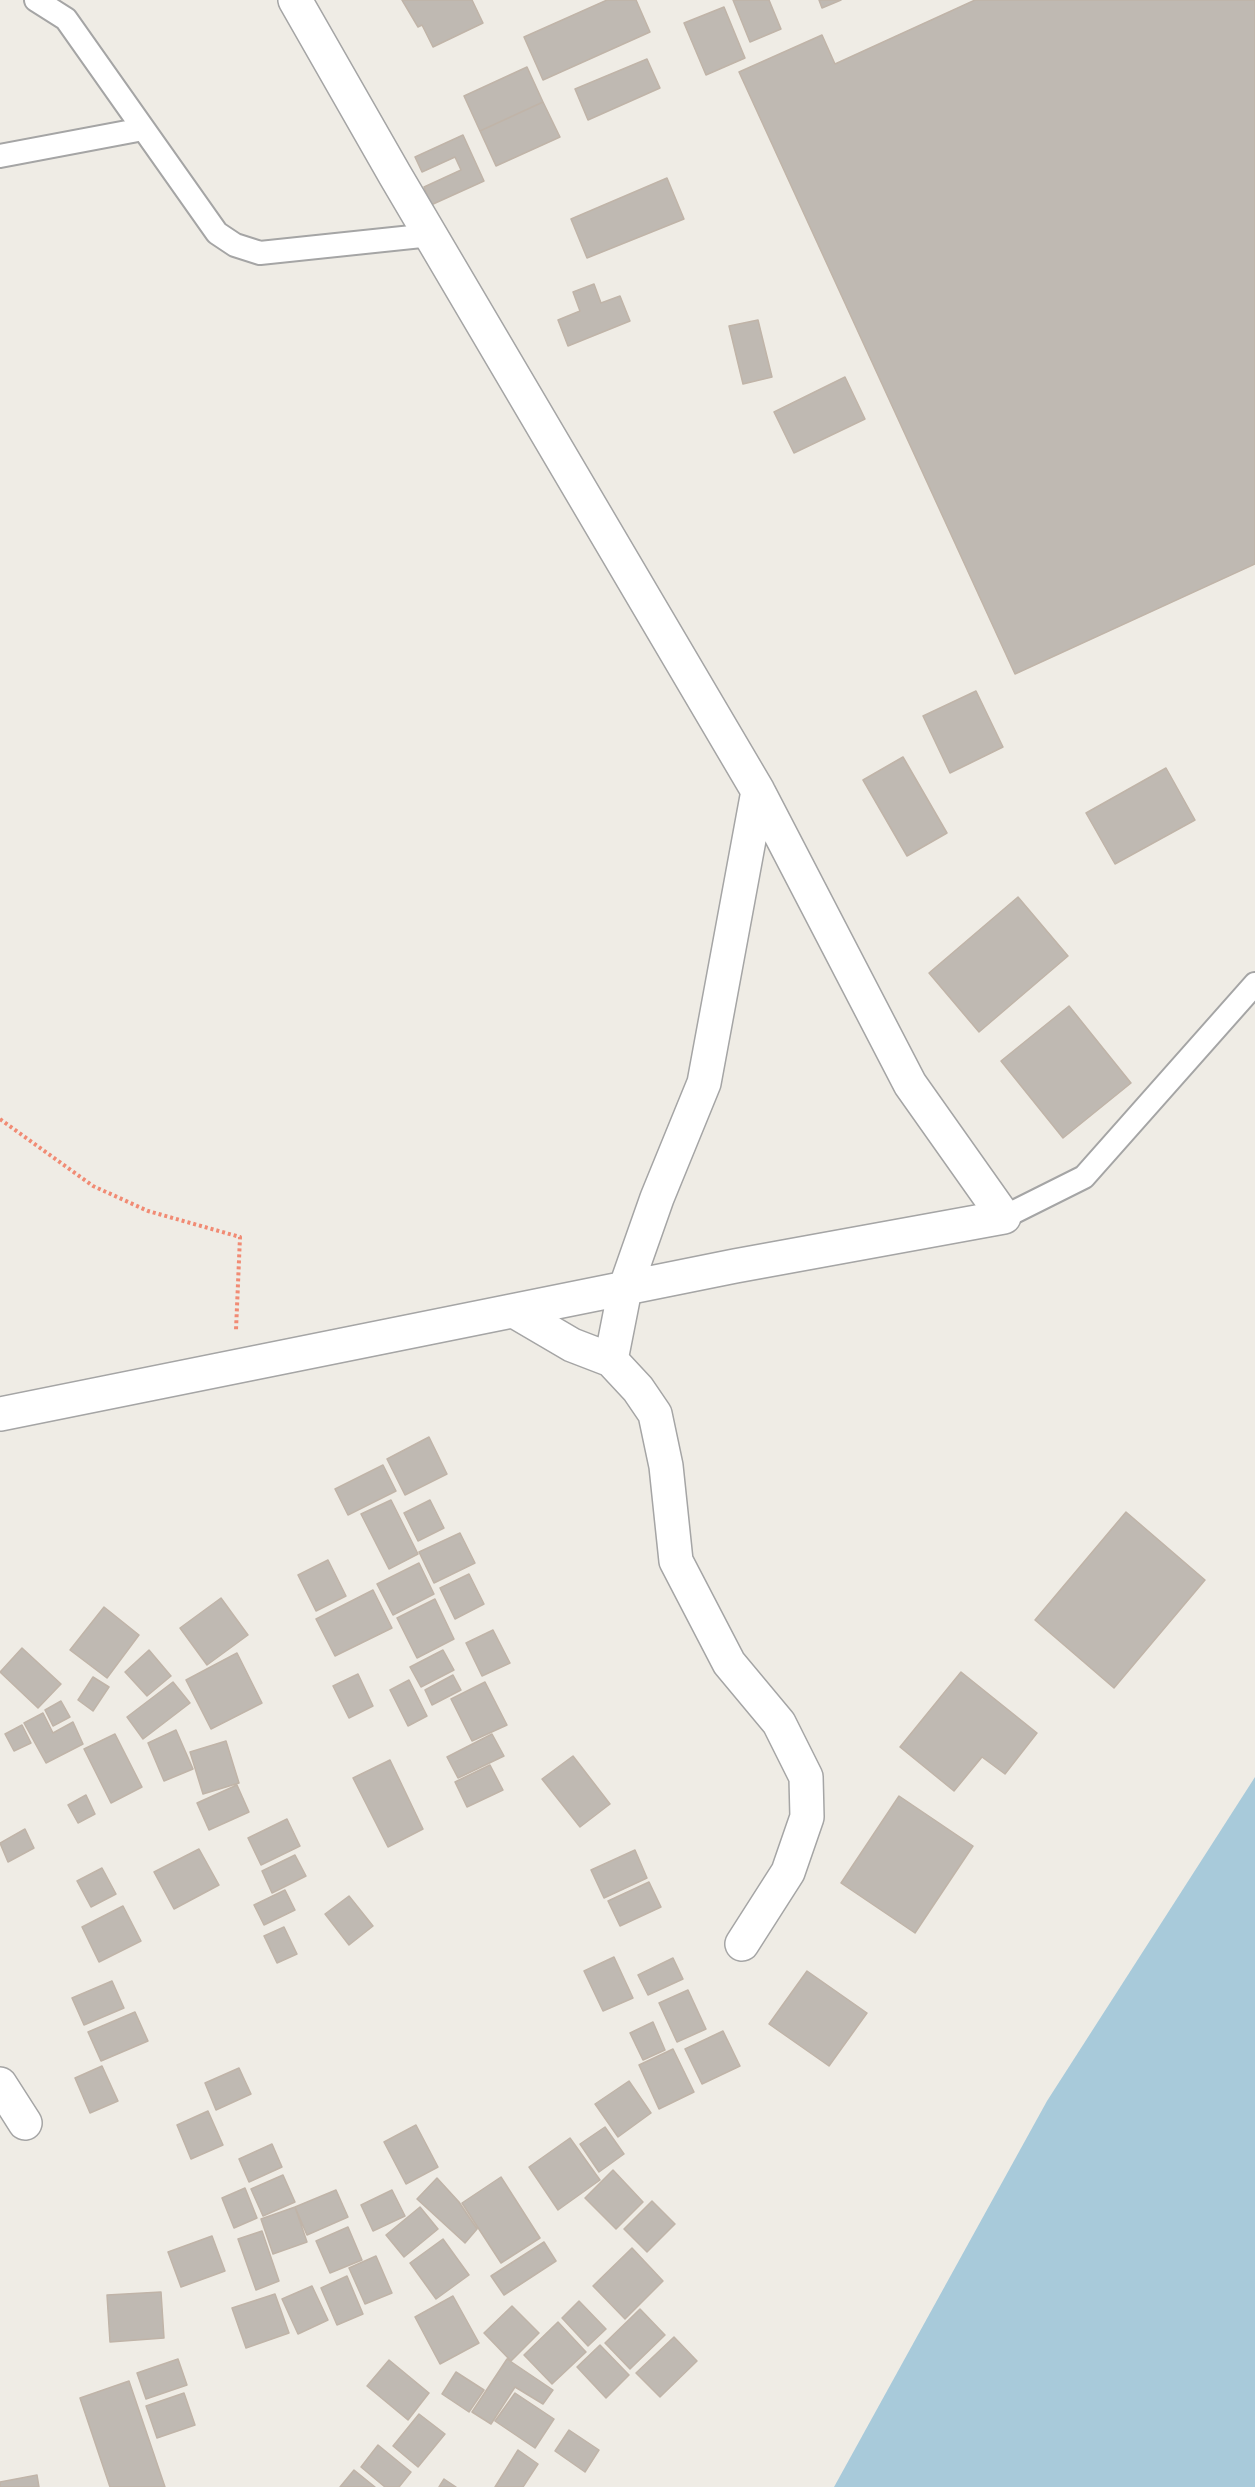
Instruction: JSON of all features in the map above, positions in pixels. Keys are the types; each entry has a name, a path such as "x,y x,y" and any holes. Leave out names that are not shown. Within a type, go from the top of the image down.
{"street":[{"path":"0,1414 625,1289 1004,1217 910,1084 759,791 295,0"},
{"path":"611,1360 625,1289 657,1198 704,1083 759,791"},
{"path":"514,1311 572,1345 611,1360 638,1389 655,1414 666,1466 676,1561 729,1663 779,1723 806,1777 807,1817 788,1872 742,1944"},
{"path":"0,2084 25,2123"}],"lane":[{"path":"36,0 66,19 217,232 235,245 260,252 431,235"},
{"path":"0,156 143,129"},
{"path":"1004,1217 1084,1177 1255,984"}],"path":[{"path":"0,1119 93,1186 148,1212 240,1237 235,1367"}],"water":[{"path":"1255,1777 1255,2487 834,2487 1047,2101"}],"building":[{"path":"402,0 472,0 483,23 433,47 422,25 418,27"},
{"path":"607,0 636,0 650,32 543,80 524,37"},
{"path":"733,0 769,0 781,29 750,42"},
{"path":"819,0 841,0 822,8"},
{"path":"975,0 1255,0 1255,564 1015,674 739,72 822,35 835,64"},
{"path":"724,7 745,58 706,75 684,23"},
{"path":"647,59 660,88 588,120 575,89"},
{"path":"527,67 543,102 480,131 464,96"},
{"path":"543,102 560,137 496,166 480,131"},
{"path":"463,135 484,181 431,205 424,187 461,170 455,157 422,172 415,157"},
{"path":"667,178 684,219 587,258 571,219"},
{"path":"594,284 601,303 620,296 630,321 568,346 558,320 580,311 573,292"},
{"path":"758,320 772,377 743,384 729,326"},
{"path":"845,377 865,419 794,453 774,412"},
{"path":"976,691 1003,747 950,773 923,716"},
{"path":"903,757 947,833 907,856 863,780"},
{"path":"1166,768 1195,820 1115,864 1086,813"},
{"path":"1018,897 1068,956 979,1032 929,973"},
{"path":"1069,1006 1131,1083 1063,1138 1001,1061"},
{"path":"429,1437 447,1474 405,1495 387,1459"},
{"path":"383,1465 396,1491 348,1515 335,1489"},
{"path":"391,1500 418,1554 389,1569 361,1514"},
{"path":"430,1500 444,1528 418,1541 404,1513"},
{"path":"1126,1512 1205,1580 1114,1688 1035,1620"},
{"path":"460,1533 475,1563 434,1583 419,1552"},
{"path":"328,1560 346,1596 316,1611 298,1575"},
{"path":"419,1563 434,1594 393,1615 377,1584"},
{"path":"469,1574 484,1604 455,1619 440,1588"},
{"path":"373,1590 392,1628 335,1656 316,1619"},
{"path":"221,1598 248,1635 207,1665 180,1628"},
{"path":"435,1599 454,1639 417,1658 397,1618"},
{"path":"104,1607 139,1635 107,1678 70,1650"},
{"path":"493,1630 510,1663 482,1676 466,1643"},
{"path":"22,1648 61,1684 38,1708 0,1672"},
{"path":"149,1650 171,1676 147,1696 125,1672"},
{"path":"443,1650 454,1670 421,1687 410,1667"},
{"path":"237,1653 262,1703 211,1729 186,1680"},
{"path":"961,1672 1037,1733 1005,1774 982,1757 954,1791 900,1747"},
{"path":"358,1674 373,1706 349,1718 333,1686"},
{"path":"453,1675 461,1690 432,1705 425,1690"},
{"path":"93,1677 109,1687 93,1711 78,1700"},
{"path":"409,1680 427,1716 408,1726 390,1690"},
{"path":"173,1682 190,1703 143,1739 127,1717"},
{"path":"485,1682 507,1725 472,1741 451,1699"},
{"path":"61,1701 70,1717 53,1726 45,1710"},
{"path":"43,1713 53,1733 73,1722 83,1744 46,1763 24,1723"},
{"path":"22,1725 31,1743 14,1751 5,1734"},
{"path":"176,1730 193,1769 164,1781 148,1743"},
{"path":"115,1734 142,1787 111,1803 84,1749"},
{"path":"492,1734 504,1756 458,1778 447,1757"},
{"path":"226,1741 239,1783 203,1794 190,1752"},
{"path":"573,1756 610,1804 580,1827 542,1779"},
{"path":"390,1760 423,1829 388,1847 353,1778"},
{"path":"490,1765 503,1790 467,1807 455,1782"},
{"path":"237,1785 249,1812 209,1830 197,1803"},
{"path":"86,1795 95,1814 78,1823 68,1805"},
{"path":"899,1796 973,1846 915,1933 841,1883"},
{"path":"287,1819 300,1846 261,1865 248,1838"},
{"path":"25,1829 34,1848 8,1862 0,1843"},
{"path":"199,1849 219,1885 174,1909 154,1872"},
{"path":"635,1850 647,1878 604,1898 591,1870"},
{"path":"295,1855 306,1876 272,1893 262,1871"},
{"path":"102,1868 116,1894 91,1907 77,1881"},
{"path":"649,1882 661,1907 620,1926 608,1901"},
{"path":"285,1890 295,1910 264,1925 254,1905"},
{"path":"349,1896 373,1926 349,1945 325,1914"},
{"path":"123,1906 141,1941 99,1962 82,1927"},
{"path":"284,1927 297,1954 277,1963 264,1936"},
{"path":"614,1957 633,1998 603,2011 584,1971"},
{"path":"673,1958 683,1979 648,1995 638,1975"},
{"path":"807,1971 867,2013 829,2066 769,2024"},
{"path":"112,1981 124,2008 84,2025 72,1998"},
{"path":"688,1990 706,2029 677,2042 659,2003"},
{"path":"135,2012 148,2041 101,2061 88,2032"},
{"path":"653,2022 665,2050 643,2060 630,2033"},
{"path":"723,2031 740,2066 702,2084 685,2049"},
{"path":"673,2049 694,2092 659,2109 639,2065"},
{"path":"102,2066 118,2101 90,2113 75,2078"},
{"path":"239,2068 251,2094 216,2110 205,2083"},
{"path":"629,2081 651,2113 618,2137 595,2104"},
{"path":"208,2111 223,2145 191,2159 177,2125"},
{"path":"416,2125 438,2167 406,2184 384,2142"},
{"path":"605,2127 624,2154 599,2172 580,2144"},
{"path":"570,2138 600,2180 558,2210 529,2167"},
{"path":"272,2144 282,2167 249,2182 239,2159"},
{"path":"613,2170 643,2202 616,2229 585,2198"},
{"path":"283,2175 295,2202 263,2216 251,2189"},
{"path":"501,2177 540,2238 501,2263 462,2203"},
{"path":"437,2178 459,2202 477,2229 465,2243 417,2199"},
{"path":"245,2188 257,2218 234,2228 222,2198"},
{"path":"336,2190 348,2217 307,2235 295,2207"},
{"path":"392,2190 405,2216 373,2231 361,2205"},
{"path":"652,2201 675,2224 647,2252 624,2229"},
{"path":"295,2207 307,2242 273,2254 261,2219"},
{"path":"420,2207 438,2229 404,2257 386,2235"},
{"path":"348,2227 362,2260 330,2273 316,2241"},
{"path":"262,2231 279,2281 256,2290 238,2239"},
{"path":"212,2236 225,2271 181,2287 168,2252"},
{"path":"443,2239 469,2275 436,2299 410,2263"},
{"path":"544,2242 556,2261 504,2295 491,2276"},
{"path":"632,2248 663,2281 625,2319 593,2286"},
{"path":"376,2256 392,2293 365,2304 349,2268"},
{"path":"347,2276 363,2314 337,2325 321,2288"},
{"path":"312,2286 328,2320 298,2334 282,2299"},
{"path":"161,2292 164,2338 110,2342 107,2295"},
{"path":"275,2294 289,2333 246,2348 232,2308"},
{"path":"453,2296 479,2343 440,2364 415,2317"},
{"path":"579,2301 606,2329 588,2346 562,2318"},
{"path":"512,2306 539,2333 511,2361 484,2333"},
{"path":"640,2309 665,2335 630,2369 605,2343"},
{"path":"558,2322 586,2352 552,2384 524,2355"},
{"path":"674,2337 697,2361 660,2397 636,2373"},
{"path":"600,2345 629,2375 606,2398 577,2367"},
{"path":"178,2359 187,2385 146,2399 137,2373"},
{"path":"507,2359 553,2390 543,2404 515,2387 491,2424 472,2412"},
{"path":"389,2360 429,2393 408,2420 367,2386"},
{"path":"456,2372 484,2390 469,2412 442,2394"},
{"path":"129,2381 165,2487 110,2487 80,2398"},
{"path":"184,2393 195,2425 157,2438 146,2406"},
{"path":"515,2393 554,2419 535,2448 495,2421"},
{"path":"419,2414 445,2434 418,2467 393,2446"},
{"path":"569,2430 599,2450 585,2472 555,2451"},
{"path":"378,2445 411,2472 399,2487 385,2487 361,2467"},
{"path":"518,2450 538,2464 523,2487 495,2487"},
{"path":"354,2470 375,2487 340,2487"},
{"path":"37,2475 39,2487 0,2487 0,2482"},
{"path":"444,2479 456,2487 439,2487"}]}
